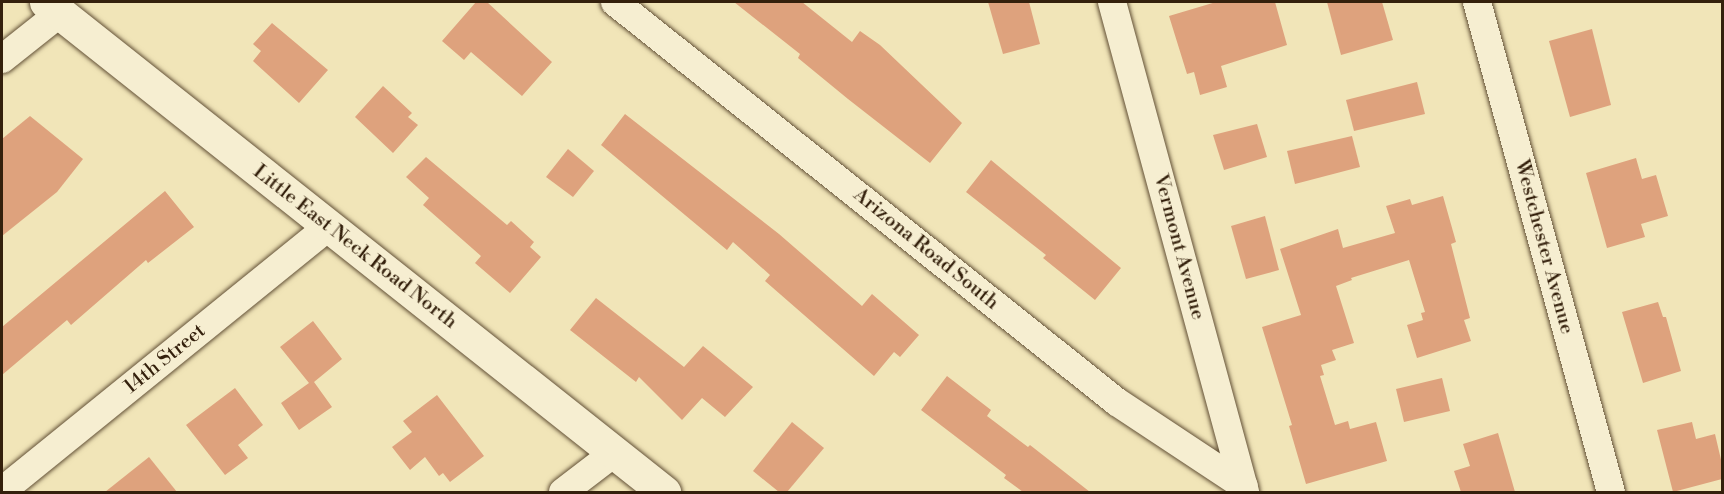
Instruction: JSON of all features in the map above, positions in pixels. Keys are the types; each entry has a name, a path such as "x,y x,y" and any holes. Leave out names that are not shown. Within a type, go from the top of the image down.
{"main road":[{"name":"Little East Neck Road North","path":"53,7 664,492"}],"street":[{"name":"Arizona Road South","path":"615,2 1117,402 1244,489"},
{"name":"Vermont Avenue","path":"1112,2 1244,489"},
{"name":"Westchester Avenue","path":"1477,2 1611,492"},
{"path":"2,59 53,7"},
{"name":"14th Street","path":"2,491 329,226"},
{"path":"563,492 614,453"}],"building":[{"path":"476,2 487,2 552,62 522,96 471,52 464,60 442,41"},
{"path":"734,2 802,2 852,42 860,31 880,45 962,123 930,163 798,58 800,54"},
{"path":"988,2 1029,2 1040,44 1003,54"},
{"path":"1216,2 1275,2 1287,45 1221,66 1227,87 1200,95 1194,72 1187,74 1169,16"},
{"path":"1327,2 1382,2 1393,40 1341,55"},
{"path":"272,23 328,70 299,103 253,61 261,51 253,44"},
{"path":"1592,29 1611,105 1570,117 1549,41"},
{"path":"1417,82 1425,114 1354,131 1346,100"},
{"path":"383,86 412,113 408,117 418,125 393,153 355,117"},
{"path":"625,114 779,234 862,306 872,294 919,335 900,357 894,352 874,376 765,281 770,275 733,242 727,250 601,145"},
{"path":"30,116 83,159 57,192 2,236 2,139"},
{"path":"1257,124 1267,157 1224,170 1213,135"},
{"path":"1352,136 1360,167 1295,184 1287,151"},
{"path":"568,149 594,171 573,197 546,177"},
{"path":"426,157 507,225 511,221 534,242 530,247 541,257 510,293 475,263 481,256 423,205 429,198 406,177"},
{"path":"1636,158 1642,179 1656,175 1668,216 1641,224 1645,237 1607,248 1586,173"},
{"path":"991,160 1121,268 1095,300 1043,258 1046,255 966,192"},
{"path":"165,191 194,227 148,263 146,260 71,325 67,320 2,375 2,327"},
{"path":"1443,196 1456,242 1451,244 1470,318 1464,320 1471,341 1417,358 1407,325 1423,320 1421,313 1425,312 1409,260 1351,278 1352,280 1336,286 1354,343 1332,350 1336,360 1321,365 1324,375 1320,376 1335,425 1348,421 1350,429 1376,422 1387,461 1306,484 1289,426 1292,425 1262,327 1301,315 1280,249 1338,229 1343,248 1395,233 1386,206 1410,199 1412,205"},
{"path":"1265,216 1279,270 1246,279 1231,226"},
{"path":"596,298 684,367 703,346 753,387 725,417 702,398 682,420 639,377 636,382 570,330"},
{"path":"1658,302 1663,317 1666,317 1681,371 1643,383 1622,312"},
{"path":"313,321 342,359 314,382 332,407 299,430 281,403 309,383 280,347"},
{"path":"947,376 991,410 987,416 1028,447 1030,445 1090,492 1023,492 1004,478 1006,475 921,410"},
{"path":"1442,378 1450,411 1404,422 1396,389"},
{"path":"235,388 263,425 238,445 248,458 225,475 186,425"},
{"path":"437,395 484,456 450,482 443,473 439,476 425,457 410,470 392,447 412,432 403,421"},
{"path":"792,422 824,448 787,492 779,492 753,471"},
{"path":"1692,422 1696,439 1715,434 1722,464 1722,479 1673,492 1657,430"},
{"path":"1498,433 1515,492 1461,492 1454,471 1470,466 1463,444"},
{"path":"149,457 177,492 105,492"}]}
